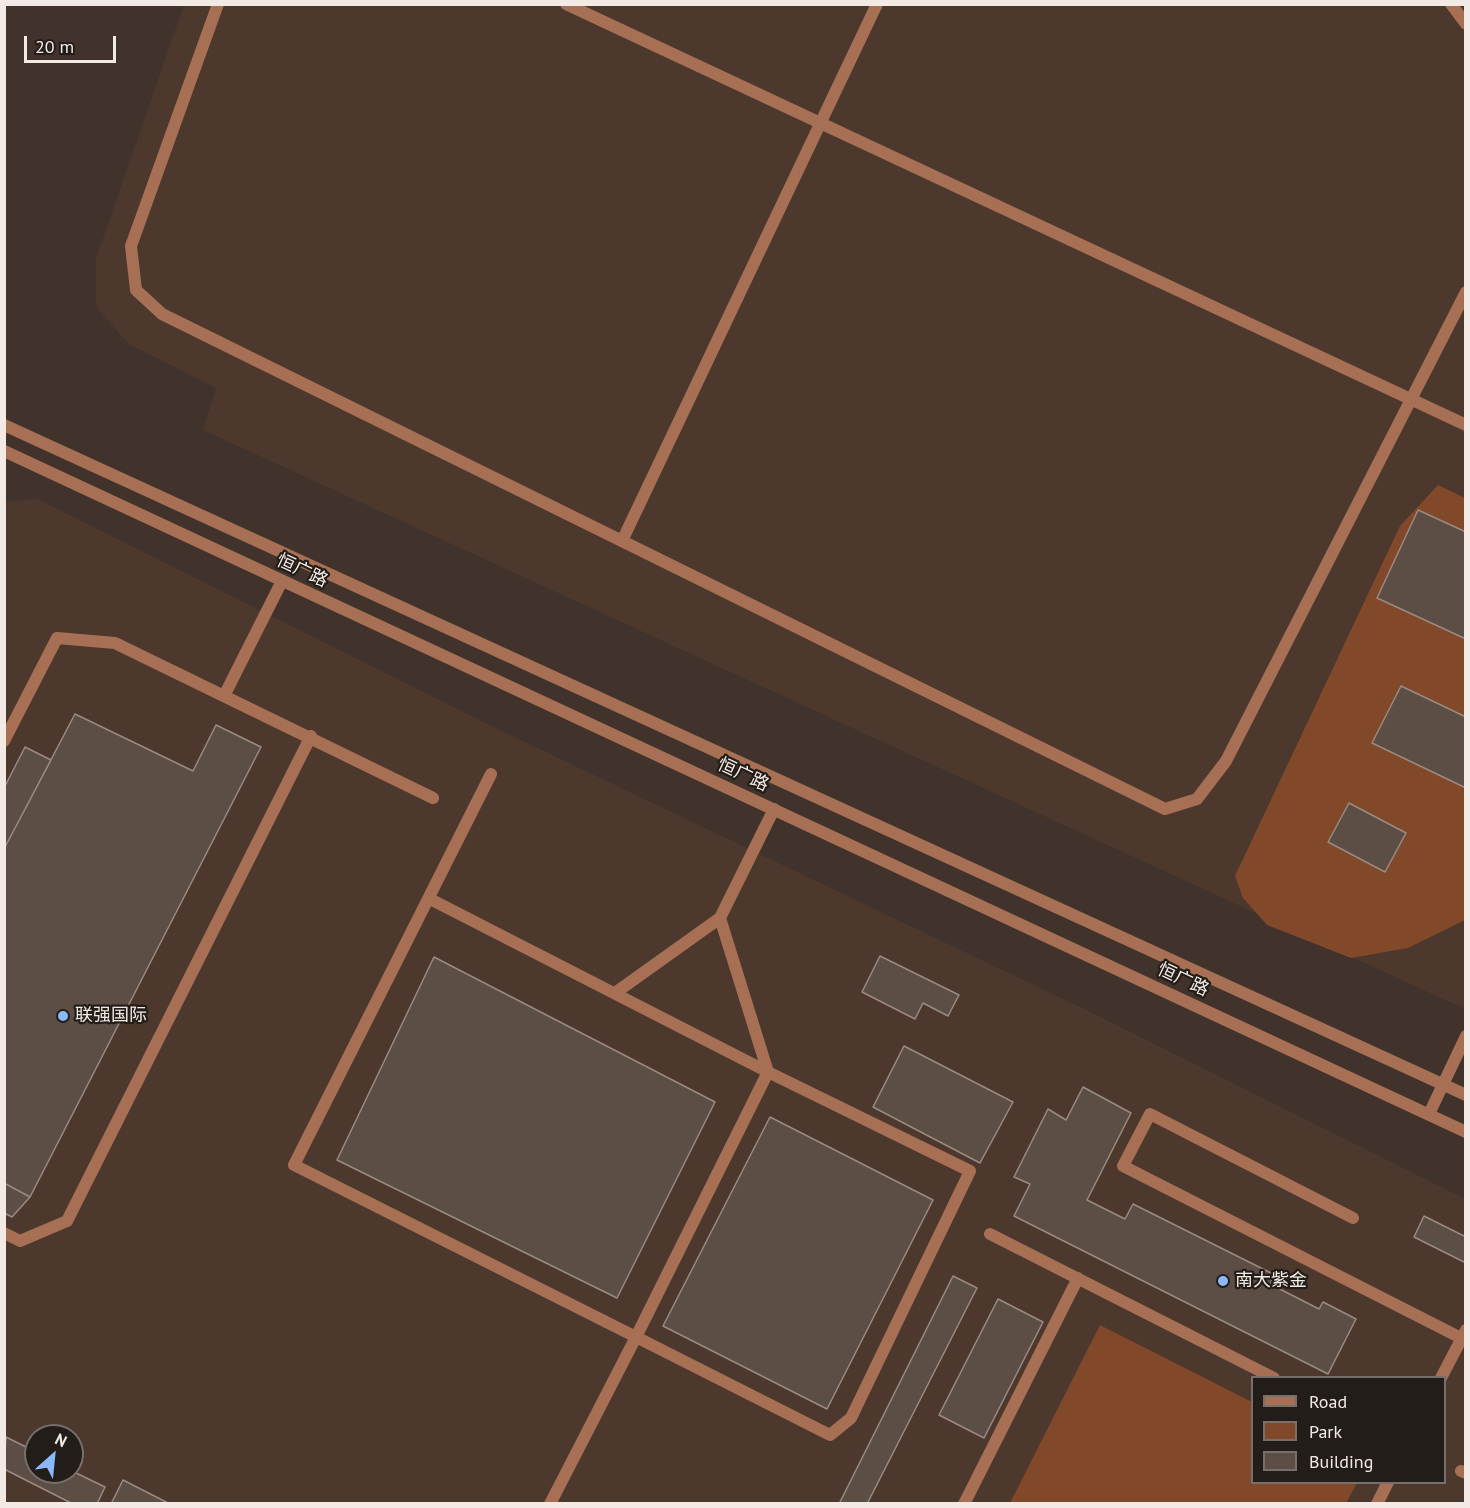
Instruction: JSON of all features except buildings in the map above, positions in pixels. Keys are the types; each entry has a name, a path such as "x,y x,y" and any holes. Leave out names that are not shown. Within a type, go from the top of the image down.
{"street":[{"path":"218,4 131,246 136,290 162,314 1165,809 1197,799 1226,761 1466,292"},
{"path":"566,4 1466,425"},
{"path":"622,541 877,4"},
{"path":"1451,4 1466,24"},
{"name":"恒广路","path":"4,425 1466,1095"},
{"name":"恒广路","path":"4,451 1466,1132"},
{"path":"224,696 282,581"},
{"path":"4,741 57,638 115,643 311,736 433,798"},
{"path":"4,1233 20,1241 67,1221 311,736"},
{"path":"430,899 768,1072 970,1172 851,1418 830,1435 294,1165 491,774"},
{"path":"615,993 720,918 774,809"},
{"path":"550,1503 636,1337 768,1072 720,918"},
{"path":"1429,1114 1466,1036"},
{"path":"1353,1218 1149,1114 1123,1166 1463,1334 1442,1376"},
{"path":"990,1234 1272,1376"},
{"path":"964,1503 1078,1278"},
{"path":"1377,1503 1387,1484"}],"shaded area":[{"path":"184,5 1465,5 1465,1009 203,430 216,388 129,344 96,307 96,259"},
{"path":"37,499 483,722 1082,1008 1465,1199 1465,1503 5,1504 5,502"}],"green space":[{"path":"1438,485 1465,498 1465,920 1408,948 1351,958 1267,925 1243,898 1235,876 1400,526"},
{"path":"1100,1325 1251,1401 1251,1484 1356,1484 1346,1503 1010,1503"}],"place":[{"name":"联强国际","path":"63,1016"},
{"name":"南大紫金","path":"1223,1281"}]}
